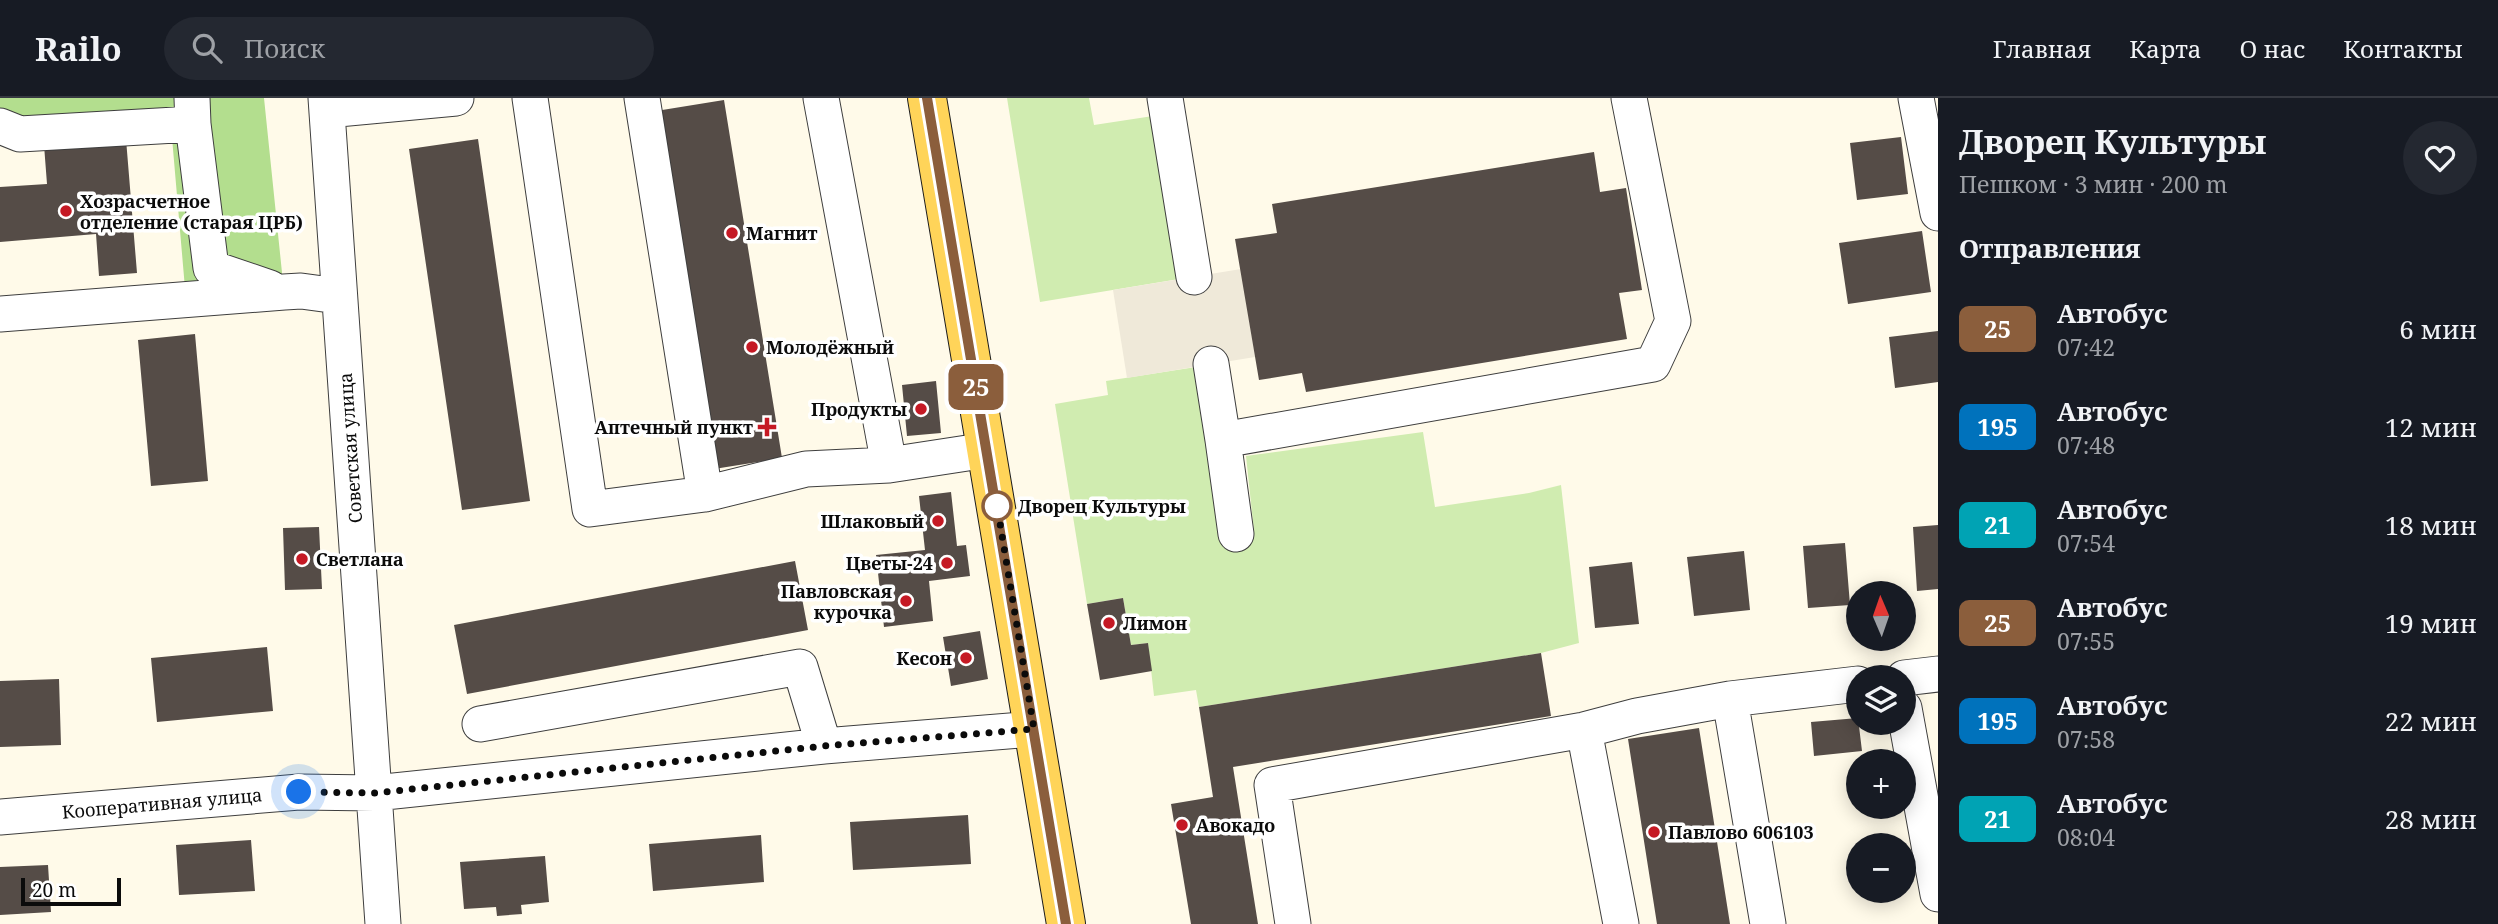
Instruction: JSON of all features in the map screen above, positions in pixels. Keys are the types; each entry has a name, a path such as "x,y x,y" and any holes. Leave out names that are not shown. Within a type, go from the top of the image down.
{"main road":[{"path":"927,98 1066,924"}],"street":[{"path":"327,104 456,98"},
{"path":"530,98 590,509 705,494 806,469 889,465 987,450"},
{"path":"642,98 705,494"},
{"path":"821,98 889,465"},
{"path":"1165,98 1194,277"},
{"path":"1223,440 1653,364 1673,321 1629,98"},
{"path":"1916,98 1938,213"},
{"name":"Советская улица","path":"327,104 338,296 383,924"},
{"path":"0,125 20,134 193,111 211,268 284,292"},
{"path":"0,314 301,291 338,296"},
{"path":"1211,364 1236,534"},
{"path":"480,724 800,667 824,746"},
{"path":"1916,677 1938,674"},
{"path":"1293,924 1272,785 1584,730 1637,716 1730,699 1846,685"},
{"path":"1730,699 1768,924"},
{"name":"Кооперативная улица","path":"0,817 299,792 375,793 824,746 1034,729"},
{"path":"1584,730 1621,924"},
{"path":"1909,735 1938,894"}],"green space":[{"path":"0,98 264,98 284,292 186,300 171,126 0,126"},
{"path":"1007,98 1089,98 1094,125 1153,116 1179,279 1040,302"},
{"path":"1196,367 1236,534 1254,531 1246,456 1423,432 1435,507 1529,493 1561,485 1579,643 1541,653 1199,707 1196,690 1154,696 1148,643 1131,645 1123,598 1087,604 1055,404 1108,395 1106,381"}],"shaded area":[{"path":"1241,269 1255,357 1127,378 1113,290"}],"building":[{"path":"724,100 782,458 714,469 656,111"},
{"path":"1901,137 1908,194 1857,200 1850,143"},
{"name":"Хозрасчетное отделение (старая ЦРБ)","path":"126,139 137,273 99,276 96,234 0,242 0,187 47,184 44,145"},
{"path":"478,139 530,501 462,510 409,149"},
{"path":"1594,152 1600,192 1626,188 1642,290 1619,293 1627,339 1306,392 1302,373 1259,380 1235,239 1277,233 1272,204"},
{"path":"1922,231 1931,292 1848,304 1839,243"},
{"path":"1938,331 1938,382 1895,388 1889,337"},
{"path":"195,334 208,481 151,486 138,340"},
{"name":"Продукты","path":"936,381 941,433 907,436 902,385"},
{"path":"951,492 957,546 966,545 970,576 929,581 933,621 884,627 876,555 925,550 919,496"},
{"path":"1938,525 1938,589 1917,591 1913,527"},
{"name":"Светлана","path":"319,527 322,589 285,590 283,528"},
{"path":"1845,543 1848,581 1846,605 1808,608 1803,546"},
{"path":"1744,551 1750,610 1694,616 1687,557"},
{"path":"795,561 808,630 467,694 454,625"},
{"path":"1632,562 1639,624 1595,628 1589,567"},
{"name":"Лимон","path":"1123,598 1131,645 1148,643 1152,671 1100,680 1087,604"},
{"name":"Кесон","path":"980,631 988,679 951,686 943,637"},
{"path":"267,647 273,711 157,722 151,658"},
{"path":"1541,653 1551,716 1233,767 1258,924 1191,924 1171,804 1213,797 1199,707"},
{"path":"59,679 61,745 0,747 0,681"},
{"path":"1846,719 1846,735 1860,735 1862,749 1846,749 1846,753 1814,756 1811,722"},
{"path":"1699,728 1730,924 1657,924 1628,739"},
{"path":"968,815 971,864 853,870 850,822"},
{"path":"761,835 764,882 653,891 649,844"},
{"path":"251,840 255,891 179,895 176,845"},
{"path":"545,856 549,902 521,905 522,914 497,916 496,907 464,909 460,862"},
{"path":"48,865 51,912 0,915 0,867"}],"bus line":[{"name":"25","path":"927,98 1066,924"}],"place":[{"name":"Хозрасчетное отделение (старая ЦРБ)","path":"66,211"},
{"name":"Магнит","path":"732,233"},
{"name":"Молодёжный","path":"752,347"},
{"name":"Продукты","path":"921,409"},
{"name":"Аптечный пункт","path":"767,427"},
{"name":"Дворец Культуры","path":"997,506"},
{"name":"Шлаковый","path":"938,521"},
{"name":"Светлана","path":"302,559"},
{"name":"Цветы-24","path":"947,563"},
{"name":"Павловская курочка","path":"906,601"},
{"name":"Лимон","path":"1109,623"},
{"name":"Кесон","path":"966,658"},
{"name":"Авокадо","path":"1182,825"},
{"name":"Павлово 606103","path":"1654,832"}],"route":[{"path":"299,792 375,793 824,746 1034,729 996,499 997,506"}]}
